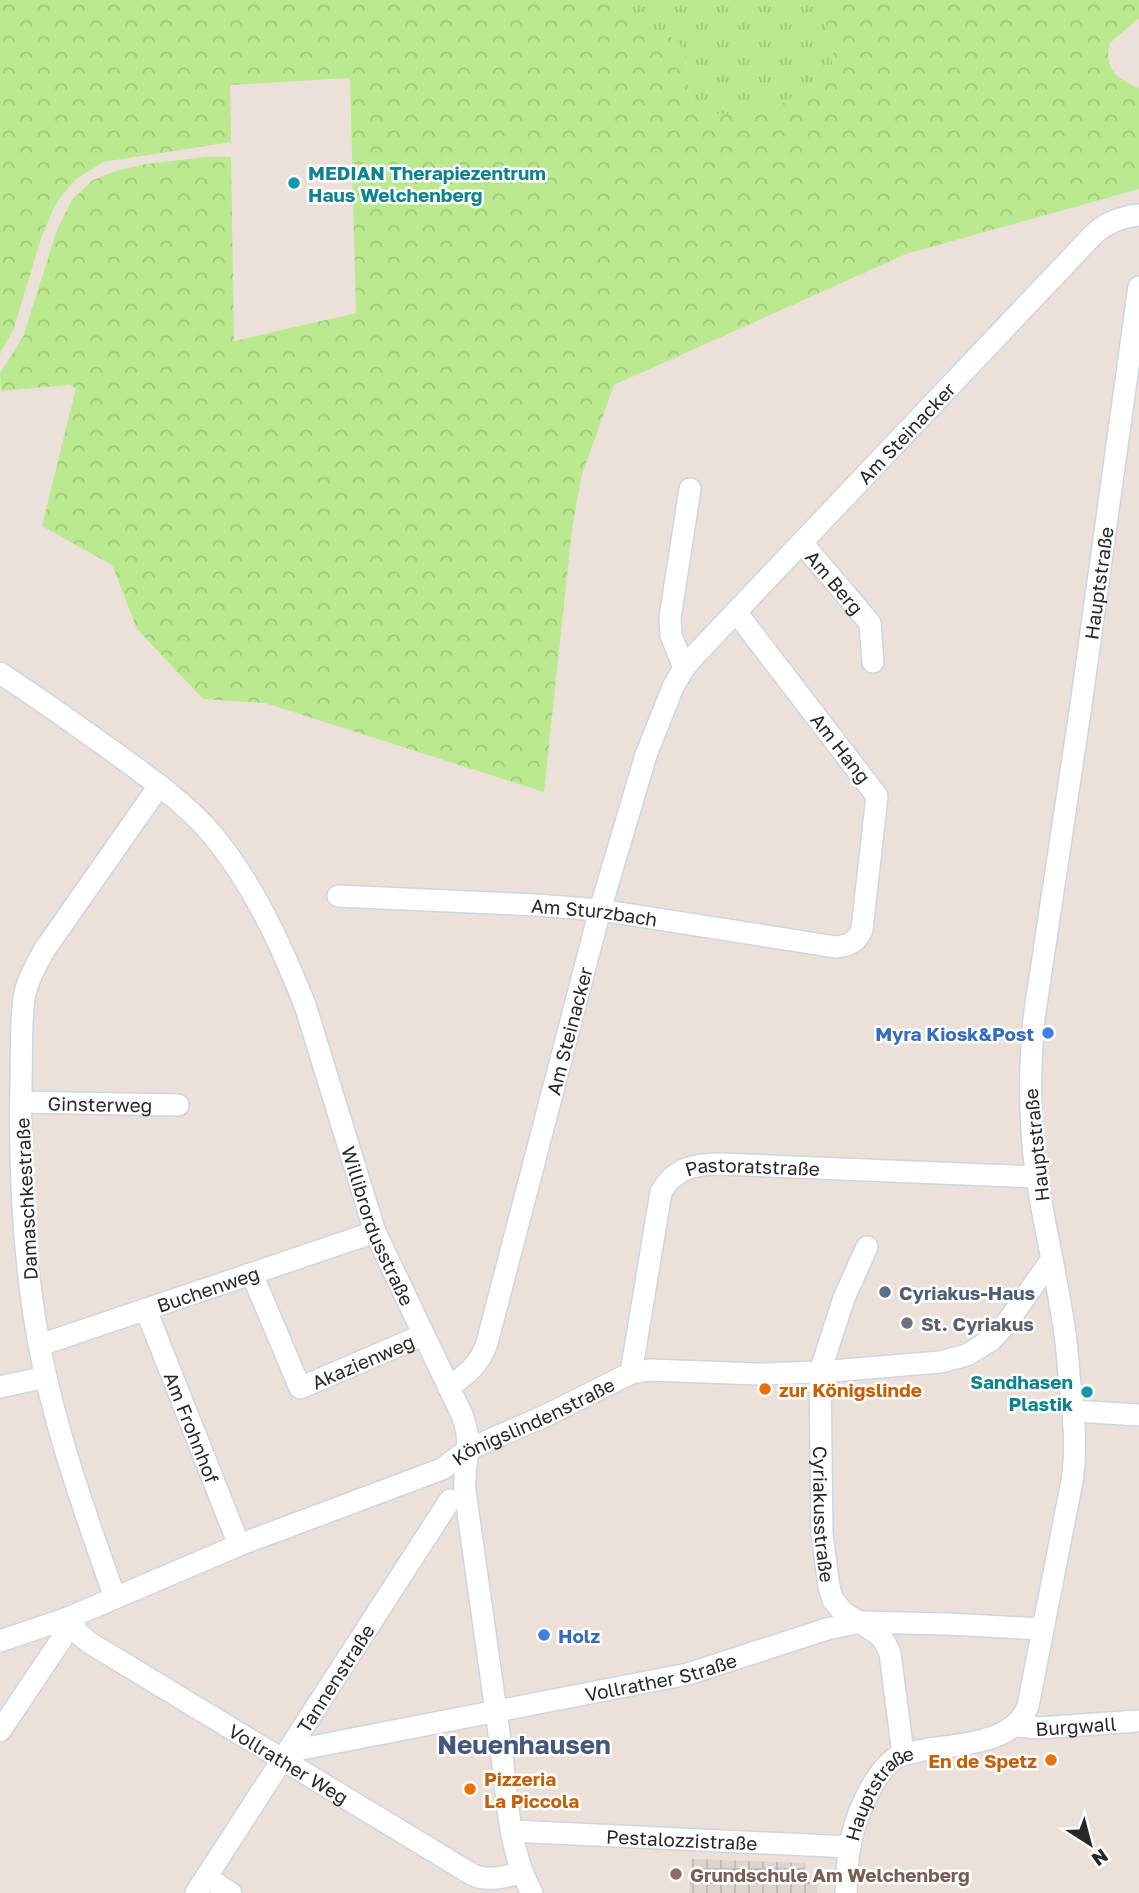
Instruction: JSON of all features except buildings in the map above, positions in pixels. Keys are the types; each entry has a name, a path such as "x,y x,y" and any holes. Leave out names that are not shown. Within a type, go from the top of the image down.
{"street":[{"name":"Am Steinacker","path":"449,1387 473,1368 487,1343 600,910 646,755 673,687 684,668 1100,228 1119,218 1139,215"},
{"name":"Hauptstraße","path":"846,1893 850,1847 859,1813 883,1769 903,1754 984,1740 1003,1733 1021,1720 1028,1706 1074,1468 1073,1411 1063,1320 1037,1177 1030,1107 1034,1018 1139,288"},
{"path":"684,668 671,635 670,618 690,489"},
{"name":"Am Berg","path":"802,543 870,623 873,662"},
{"name":"Am Hang","path":"736,612 877,796 862,929 850,944"},
{"name":"Willibrordusstraße","path":"0,673 78,725 197,818 246,882 273,932 305,1006 375,1232 466,1424 469,1449 464,1474 465,1491 512,1831 522,1873 532,1893"},
{"name":"Damaschkestraße","path":"115,1598 77,1485 46,1377 10,1153 21,1102 24,1002 31,975 56,933 159,786"},
{"name":"Am Sturzbach","path":"338,896 600,910 830,946 850,944"},
{"name":"Ginsterweg","path":"21,1102 178,1105"},
{"name":"Pastoratstraße","path":"631,1373 661,1192 671,1178 686,1168 711,1164 1037,1177"},
{"name":"Buchenweg","path":"40,1345 375,1232"},
{"name":"Cyriakusstraße","path":"867,1247 844,1297 820,1372 821,1520 832,1597 839,1609 880,1636 890,1653 903,1754"},
{"name":"Königslindenstraße","path":"0,1641 68,1618 240,1545 442,1469 469,1449 535,1421 631,1373 650,1370 760,1374 820,1372 940,1362 975,1352 1006,1324 1052,1259"},
{"name":"Akazienweg","path":"251,1274 300,1388 424,1335"},
{"name":"Am Frohnhof","path":"146,1310 240,1545"},
{"path":"0,1387 46,1377"},
{"path":"1073,1411 1139,1416"},
{"name":"Tannenstraße","path":"201,1885 450,1500"},
{"path":"0,1731 61,1640 68,1618"},
{"name":"Vollrather Weg","path":"68,1618 79,1634 90,1643 473,1875 490,1878 522,1873"},
{"name":"Vollrather Straße","path":"282,1758 301,1749 688,1674 827,1629 860,1622 1042,1629"},
{"name":"Burgwall","path":"1015,1726 1039,1728 1137,1721"},
{"name":"Pestalozzistraße","path":"512,1831 850,1847"},
{"path":"201,1885 231,1893"}],"green space":[{"path":"0,0 626,0 637,25 678,40 686,57 687,79 694,109 724,115 748,115 781,104 824,79 832,64 834,46 817,0 1139,0 1139,18 1110,43 1108,57 1116,74 1139,88 1139,189 906,254 614,385 582,474 572,529 544,792 265,703 203,699 137,629 112,565 42,526 76,388 69,385 1,391 0,373 23,337 57,230 72,200 93,180 119,170 205,157 231,157 234,341 356,313 350,78 230,85 231,142 103,162 76,179 53,210 41,238 14,328 0,354"},
{"path":"626,0 817,0 834,46 832,64 824,79 781,104 748,115 724,115 694,109 687,79 686,57 636,25"}],"shaded area":[{"path":"692,1859 805,1863 804,1876 818,1876 817,1893 689,1893"}],"place":[{"name":"MEDIAN Therapiezentrum Haus Welchenberg","path":"294,183"},
{"name":"Myra Kiosk&Post","path":"1048,1033"},
{"name":"Cyriakus-Haus","path":"885,1292"},
{"name":"St. Cyriakus","path":"907,1323"},
{"name":"zur Königslinde","path":"765,1389"},
{"name":"Sandhasen Plastik","path":"1087,1392"},
{"name":"Holz","path":"544,1635"},
{"name":"En de Spetz","path":"1051,1760"},
{"name":"Pizzeria La Piccola","path":"470,1789"},
{"name":"Grundschule Am Welchenberg","path":"676,1874"}],"district":[{"name":"Neuenhausen","path":"524,1744"}]}
